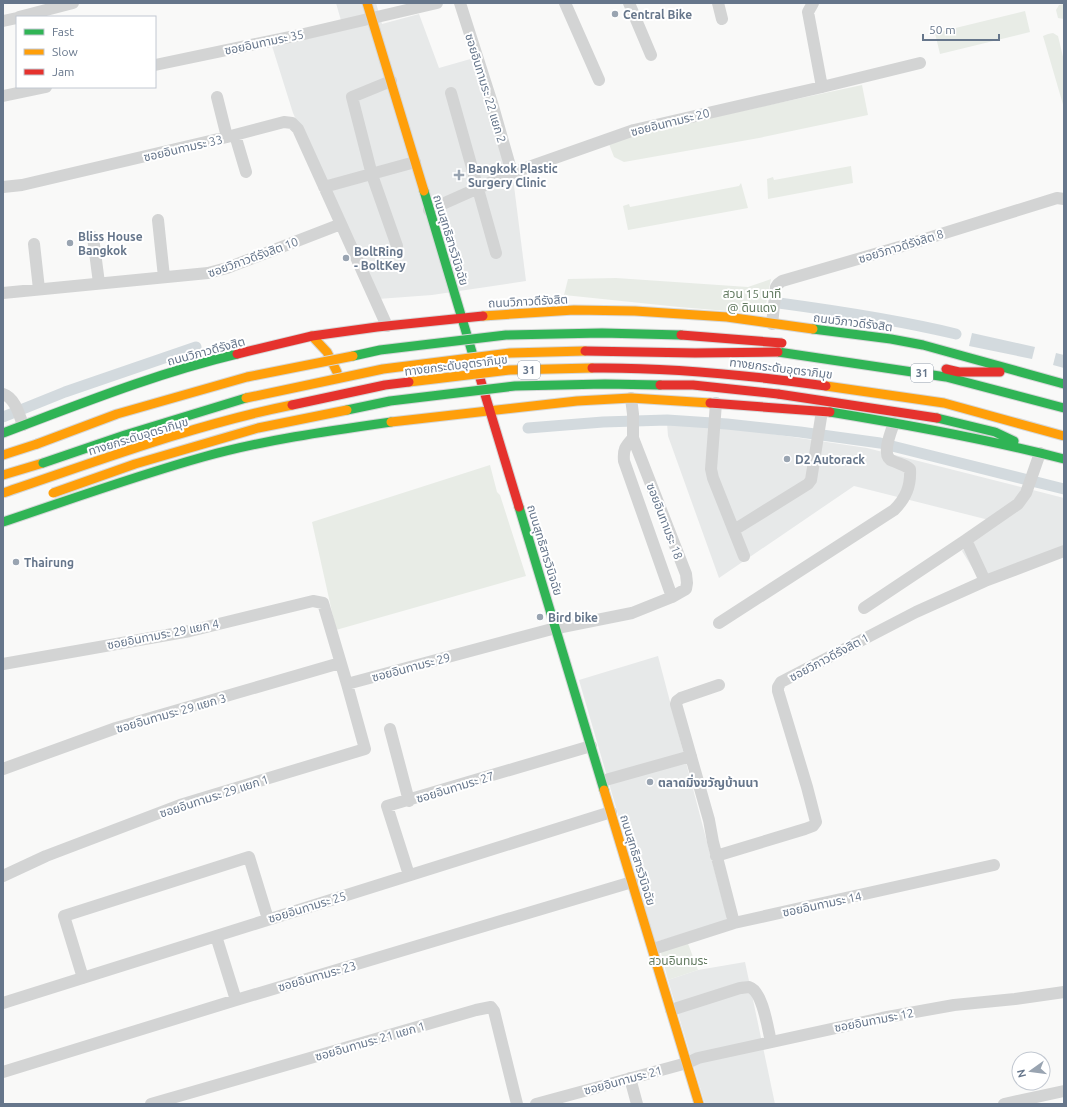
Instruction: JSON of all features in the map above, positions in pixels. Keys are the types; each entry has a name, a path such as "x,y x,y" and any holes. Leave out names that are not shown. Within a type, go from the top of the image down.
{"main road":[{"name":"ถนนสุทธิสารวินิจฉัย","path":"367,3 699,1104"},
{"name":"ถนนวิภาวดีรังสิต","path":"3,433 20,417 119,389 212,360 312,336 462,317 574,310 727,317 891,339 923,345 1063,384"},
{"path":"574,310 547,322 536,336 540,379 550,392 577,401"},
{"path":"634,399 621,381 622,330 625,323 635,312"},
{"path":"382,326 406,337 423,353 429,386 424,401 401,420"},
{"path":"3,455 117,414 247,377 380,350 506,336 602,333 696,335 786,344"},
{"path":"312,336 327,351 334,364 344,403 343,417 337,430"},
{"name":"31","path":"3,476 125,435 251,396 383,369 510,353 603,350 695,353 778,352 946,377 1064,408"},
{"name":"ทางยกระดับอุตราภิมุข","path":"3,476 250,400 381,373 523,356 602,354 694,356 748,362"},
{"name":"31","path":"859,355 959,372 1023,372"},
{"name":"31","path":"3,493 128,446 253,409 386,382 512,366 605,363 694,366 780,375 946,400 1064,432"},
{"name":"ทางยกระดับอุตราภิมุข","path":"3,493 127,451 252,413 385,386 510,370 604,368 693,370 778,379 944,403 1064,436"},
{"name":"31","path":"49,494 135,464 258,428 390,401 515,386 605,384 693,385 778,394 955,422 995,432 1039,452"},
{"name":"31","path":"3,522 138,477 204,457 293,437 401,420 577,401 634,399 716,403 822,411 894,423 1039,452 1064,459"}],"street":[{"path":"22,16 73,3"},
{"name":"ซอยอินทามระ 35","path":"156,65 304,34 437,3"},
{"name":"ซอยอินทามระ 22 แยก 2","path":"460,3 492,103 512,173"},
{"path":"565,3 598,80"},
{"path":"629,3 651,55"},
{"path":"718,3 722,19"},
{"path":"813,3 808,12 822,87"},
{"path":"3,21 16,18"},
{"name":"ซอยอินทามระ 20","path":"429,210 512,173 634,130 920,63"},
{"path":"391,81 352,97 372,175 397,246"},
{"path":"3,96 41,88"},
{"path":"451,93 496,253"},
{"path":"217,97 246,172"},
{"name":"ซอยอินทามระ 33","path":"3,187 22,185 231,136 284,122 292,123 298,129 341,224"},
{"path":"324,187 415,162"},
{"name":"ซอยวิภาวดีรังสิต 8","path":"772,324 776,287 782,281 906,245 1057,198 1064,199"},
{"path":"158,220 164,278"},
{"path":"341,224 382,326"},
{"name":"ซอยวิภาวดีรังสิต 10","path":"3,293 198,275 227,268 341,224"},
{"path":"93,237 99,283"},
{"path":"34,244 39,289"},
{"path":"3,394 11,399 20,417"},
{"name":"ซอยอินทามระ 18","path":"557,629 632,613 672,597 686,589 688,583 686,574 633,438 634,399"},
{"path":"716,403 711,469 713,478 744,556"},
{"path":"734,530 808,484 811,480 822,411"},
{"path":"718,623 894,510 902,501 907,492 910,469 904,464 892,461 888,458 886,452 894,423"},
{"name":"ซอยอินทามระ 18","path":"633,438 625,447 624,461 672,597"},
{"path":"864,608 1018,504 1026,493 1039,452"},
{"path":"966,540 985,581"},
{"name":"ซอยวิภาวดีรังสิต 1","path":"716,856 805,829 813,826 816,822 778,691 780,682 916,612 985,581 1064,551"},
{"name":"ซอยอินทามระ 29 แยก 4","path":"3,664 190,631 314,601 322,603 340,663"},
{"name":"ซอยอินทามระ 29","path":"347,684 557,629"},
{"path":"340,663 347,684"},
{"name":"ซอยอินทามระ 29 แยก 3","path":"3,769 116,728 340,663"},
{"name":"ซอยอินทามระ 29 แยก 1","path":"3,876 46,856 180,805 365,749 347,684"},
{"path":"719,684 677,701 676,707 709,820 716,856 734,923"},
{"path":"390,729 409,801"},
{"name":"ซอยอินทามระ 27","path":"409,875 387,806 409,801 591,746"},
{"path":"602,781 691,756"},
{"name":"ซอยอินทามระ 25","path":"3,1003 611,812"},
{"path":"83,978 64,916 242,859 249,857 268,919"},
{"name":"ซอยอินทามระ 14","path":"653,949 734,923 994,865"},
{"name":"ซอยอินทามระ 23","path":"3,1072 236,1000 632,882"},
{"path":"216,936 236,1000"},
{"path":"671,1010 740,988 750,987 755,991 760,999 771,1042"},
{"name":"ซอยอินทามระ 12","path":"687,1063 698,1058 882,1018 947,1006 1064,992"},
{"name":"ซอยอินทามระ 21 แยก 1","path":"152,1104 491,1006 494,1011 517,1104"},
{"name":"ซอยอินทามระ 21","path":"536,1104 687,1063"},
{"path":"630,1078 637,1104"},
{"path":"1007,1104 1064,1091"}],"shaded area":[{"path":"336,3 376,3 382,24 419,14 439,68 474,58 513,178 526,281 432,295 378,299 293,113 272,46 342,24"},
{"path":"972,333 1035,347 1032,359 969,346"},
{"path":"1056,353 1064,355 1064,368 1053,365"},
{"path":"667,423 759,432 867,448 1064,498 1064,554 983,585 962,551 989,520 854,486 719,578 668,436"},
{"name":"ตลาดมิ่งขวัญบ้านนา","path":"658,656 727,918 724,922 655,942 579,680"},
{"path":"745,962 775,1104 705,1104 668,980 698,970"}],"green space":[{"path":"1064,4 1064,19 1058,18 1056,10 1059,5"},
{"path":"1025,11 1030,32 940,54 935,33"},
{"path":"1053,33 1058,36 1064,61 1064,108 1043,36"},
{"path":"862,85 868,115 759,138 624,162 614,157 609,144 640,133"},
{"path":"851,166 853,183 768,199 767,179 773,177 774,180"},
{"path":"741,183 748,208 628,230 623,206 629,204 630,207 739,186"},
{"name":"สวน 15 นาที @ ดินแดง","path":"616,278 748,287 771,279 764,314 564,295 568,279"},
{"path":"490,465 497,492 500,495 526,576 336,630 312,522"},
{"name":"สวนอินทมระ","path":"687,941 698,970 668,980 660,949"}],"waterway":[{"path":"779,303 868,316 956,334"},
{"path":"3,417 65,392 196,347"},
{"path":"528,428 603,422 667,420 727,424 800,432 880,443 1064,489"}],"traffic: fast":[{"path":"424,191 472,352"},
{"path":"813,329 891,339 923,345 1064,384"},
{"path":"353,356 380,350 506,335 602,333 681,335"},
{"path":"778,352 946,377 1064,408"},
{"path":"3,433 148,380 237,354"},
{"path":"1060,383 1064,384"},
{"path":"347,410 390,401 515,386 605,384 660,385"},
{"path":"43,463 125,435 246,398"},
{"path":"830,412 948,433 1064,459"},
{"path":"937,418 995,432 1014,441"},
{"path":"3,522 152,472 226,451 296,436 391,422"},
{"path":"519,507 604,790"}],"traffic: slow":[{"path":"367,3 424,191"},
{"path":"483,316 574,310 635,311 727,317 813,329"},
{"path":"312,336 327,352 337,372"},
{"path":"246,398 383,369 510,353 585,351"},
{"path":"37,444 117,414 247,377 353,356"},
{"path":"409,382 510,370 592,368"},
{"path":"826,386 944,403 1064,436"},
{"path":"391,422 577,401 631,398 710,403"},
{"path":"3,493 182,433 255,413 292,405"},
{"path":"53,493 135,464 258,428 347,410"},
{"path":"3,455 37,444"},
{"path":"3,475 43,463"},
{"path":"604,790 699,1104"}],"traffic: jam":[{"path":"237,354 312,336 377,327 483,316"},
{"path":"681,335 782,343"},
{"path":"585,351 695,353 778,352"},
{"path":"592,368 709,372 826,386"},
{"path":"946,369 959,372 1000,372"},
{"path":"480,378 519,507"},
{"path":"292,405 385,385 409,382"},
{"path":"660,385 693,385 778,394"},
{"path":"778,394 937,418"},
{"path":"710,403 830,412"}],"place":[{"name":"Central Bike","path":"615,14"},
{"name":"Bangkok Plastic Surgery Clinic","path":"459,175"},
{"name":"Bliss House Bangkok","path":"70,243"},
{"name":"BoltRing - BoltKey","path":"346,258"},
{"name":"D2 Autorack","path":"787,459"},
{"name":"Thairung","path":"16,562"},
{"name":"Bird bike","path":"540,617"},
{"name":"ตลาดมิ่งขวัญบ้านนา","path":"650,782"}]}
